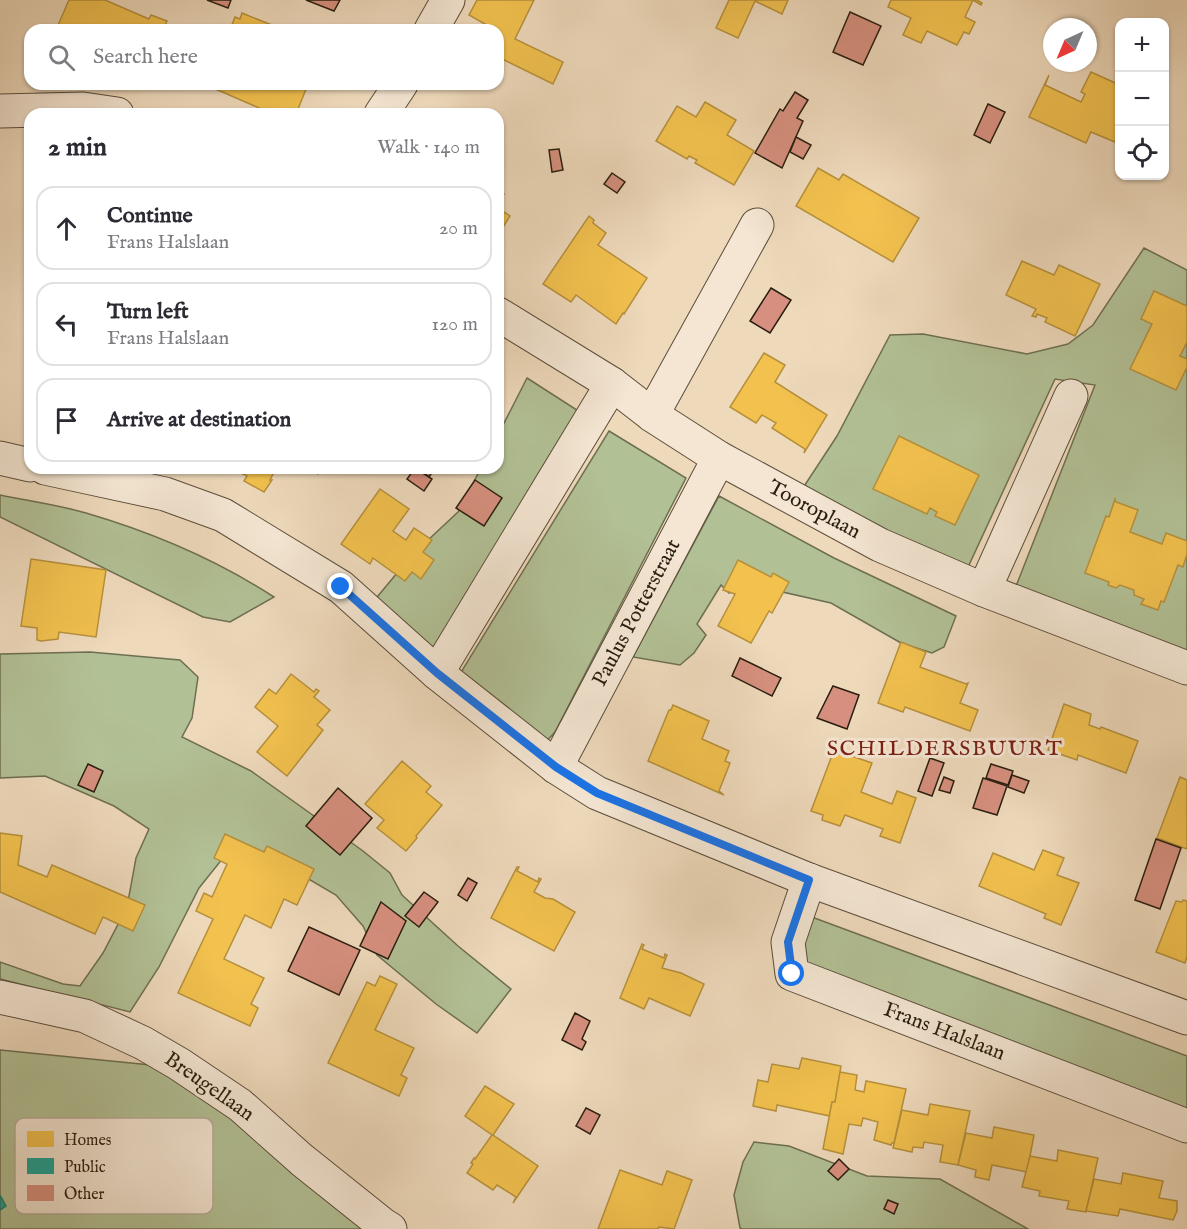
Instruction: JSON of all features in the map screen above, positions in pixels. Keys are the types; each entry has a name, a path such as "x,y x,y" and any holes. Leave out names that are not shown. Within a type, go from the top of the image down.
{"street":[{"path":"434,24 448,0"},
{"path":"385,108 397,90"},
{"path":"0,111 24,110"},
{"path":"652,415 757,225"},
{"name":"Tooroplaan","path":"504,318 612,384 652,415 718,459 880,545 984,590 1187,668"},
{"path":"437,673 612,384"},
{"path":"984,590 1071,396"},
{"path":"0,458 24,464"},
{"name":"Paulus Potterstraat","path":"556,767 718,459"},
{"path":"73,474 165,494 223,515 341,587 437,673 556,767 597,793 809,880 1187,1018"},
{"name":"Frans Halslaan","path":"809,880 788,942 792,974 1187,1126"},
{"name":"Breugellaan","path":"0,997 85,1016 143,1043 179,1064 240,1105 303,1160 390,1229"}],"green space":[{"path":"1144,248 1187,270 1187,670 1011,599 1095,385 1055,379 963,578 797,497 837,436 890,335 923,334 1027,354 1068,344 1093,325"},
{"path":"527,378 580,412 430,655 368,608 412,555 458,512 478,474 504,474 504,423"},
{"path":"609,431 686,478 555,732 542,746 455,682"},
{"path":"0,495 75,510 135,529 207,559 274,597 230,622 203,617 0,517"},
{"path":"719,496 834,558 956,616 944,647 932,653 901,643 831,603 747,584 729,593 721,585 697,624 706,635 694,653 680,665 633,657"},
{"path":"90,652 180,660 198,677 192,718 182,737 251,771 363,851 390,873 402,895 458,946 511,989 477,1033 436,1004 377,955 363,926 336,895 295,871 223,858 199,888 159,967 130,1012 0,979 0,962 63,984 80,986 103,953 127,907 136,858 149,829 114,806 45,776 0,778 0,654"},
{"path":"809,916 1187,1056 1187,1124 796,977"},
{"path":"0,1050 151,1065 243,1125 368,1229 0,1229"},
{"path":"754,1142 789,1146 867,1176 940,1179 1028,1229 742,1229 734,1195 743,1162"}],"building: Homes":[{"path":"69,0 105,0 149,19 151,15 167,21 166,24 58,24"},
{"path":"477,0 534,0 515,39 563,62 553,84 504,60 504,24 485,24 469,15"},
{"path":"729,0 788,0 782,14 755,1 738,38 716,28"},
{"path":"891,0 973,0 965,17 975,22 969,34 964,32 957,45 927,31 921,43 903,35 911,18 888,7"},
{"path":"242,13 269,24 232,24 235,17 240,19"},
{"path":"1091,72 1115,83 1115,142 1091,132 1086,143 1029,117 1049,75 1045,85 1081,102 1085,94 1081,92"},
{"path":"218,90 306,90 298,108 259,108"},
{"path":"705,102 736,120 727,135 754,151 734,185 695,163 697,160 689,156 687,159 656,141 677,106 696,117"},
{"path":"818,168 839,180 843,174 919,218 893,262 796,206"},
{"path":"504,212 510,216 504,226"},
{"path":"589,216 594,220 593,223 606,233 598,245 647,278 616,324 576,295 571,302 543,284"},
{"path":"1022,261 1054,275 1059,265 1100,284 1075,336 1045,322 1047,318 1037,314 1036,317 1032,316 1036,309 1006,295"},
{"path":"1154,291 1187,306 1187,342 1180,356 1187,359 1187,367 1176,390 1130,369 1152,324 1141,319"},
{"path":"764,353 785,365 775,382 827,415 804,453 805,449 772,428 776,423 762,415 756,423 730,407"},
{"path":"899,436 979,475 955,525 935,516 937,512 930,508 927,514 873,489"},
{"path":"243,474 273,474 264,492 244,481 247,476"},
{"path":"380,489 409,509 393,531 406,540 414,528 432,540 423,552 434,560 421,579 412,572 405,581 373,558 370,564 341,544"},
{"path":"1115,499 1116,502 1138,510 1130,532 1162,544 1166,533 1187,541 1187,554 1183,567 1178,565 1164,602 1161,601 1158,610 1141,604 1144,599 1134,595 1134,590 1120,585 1116,588 1108,585 1109,582 1085,573 1106,516 1109,517"},
{"path":"31,559 106,570 96,637 59,632 58,639 41,641 37,640 37,628 21,626"},
{"path":"738,560 771,577 773,573 789,582 772,613 769,611 751,643 718,626 735,594 723,590"},
{"path":"901,642 926,652 920,667 968,683 960,703 978,710 970,731 905,707 903,712 878,703"},
{"path":"291,674 314,692 316,689 319,691 314,697 330,710 317,725 323,730 287,776 257,752 278,726 255,707 269,689 276,694"},
{"path":"1064,704 1091,714 1089,725 1100,729 1101,727 1138,741 1126,773 1078,755 1077,760 1048,750"},
{"path":"673,705 709,721 702,739 729,751 725,761 730,763 719,791 724,795 648,761"},
{"path":"834,750 872,763 861,792 892,804 897,791 916,798 900,843 880,836 883,829 845,815 840,826 822,820 823,815 811,811"},
{"path":"402,761 431,786 426,792 442,805 406,851 377,828 384,820 365,804"},
{"path":"1180,777 1187,780 1187,849 1157,838"},
{"path":"0,833 22,836 18,865 47,877 52,865 145,905 133,931 103,917 95,934 0,892"},
{"path":"225,834 264,852 267,846 314,869 297,905 284,899 271,928 245,915 224,959 264,978 251,1004 258,1008 250,1026 178,993 213,919 196,911 204,893 212,897 227,864 214,858"},
{"path":"1043,850 1064,858 1057,875 1079,883 1061,925 1044,918 1046,914 979,886 993,853 1034,870"},
{"path":"519,867 517,871 538,882 539,878 541,879 534,892 545,898 553,899 575,912 554,951 491,918"},
{"path":"1176,901 1182,902 1187,901 1187,957 1185,963 1156,952"},
{"path":"642,944 644,945 642,949 664,958 665,954 667,955 662,968 681,973 704,984 690,1016 649,998 644,1009 620,998"},
{"path":"380,976 397,984 375,1030 414,1048 401,1075 407,1078 399,1096 328,1063 367,982 375,986"},
{"path":"802,1058 841,1066 835,1102 832,1102 830,1116 777,1105 776,1111 753,1106 758,1080 768,1082 772,1064 799,1069"},
{"path":"840,1072 857,1075 855,1090 864,1092 866,1081 906,1089 894,1143 891,1145 874,1140 878,1122 863,1118 861,1126 849,1124 843,1154 823,1149"},
{"path":"485,1086 514,1104 493,1135 538,1166 513,1203 516,1197 497,1185 493,1190 467,1173 474,1158 492,1135 465,1116"},
{"path":"930,1104 970,1111 958,1165 940,1162 943,1145 924,1142 923,1148 913,1147 912,1152 893,1148 902,1110 928,1115"},
{"path":"994,1127 1034,1135 1027,1172 992,1165 989,1180 975,1177 976,1170 958,1165 966,1133 992,1138"},
{"path":"1058,1150 1098,1158 1086,1212 1067,1209 1069,1201 1039,1196 1040,1191 1022,1187 1030,1156 1057,1161"},
{"path":"620,1170 662,1185 667,1171 692,1180 674,1229 659,1227 658,1229 598,1229"},
{"path":"1123,1173 1163,1181 1159,1198 1177,1201 1177,1211 1173,1220 1120,1209 1118,1216 1086,1211 1094,1179 1121,1184"}],"building: Public":[{"path":"0,1195 6,1206 0,1210"}],"building: Other":[{"path":"207,0 231,0 228,8"},
{"path":"306,0 340,0 334,11"},
{"path":"850,12 881,26 863,65 833,52"},
{"path":"795,92 808,100 797,118 803,121 782,168 755,153 780,109 783,111"},
{"path":"988,104 1005,112 990,143 974,135"},
{"path":"796,137 811,145 803,159 790,152"},
{"path":"559,149 563,170 552,172 549,150"},
{"path":"612,173 625,182 617,193 604,184"},
{"path":"771,288 791,300 770,333 750,321"},
{"path":"411,474 424,474 432,479 424,491 407,479"},
{"path":"475,480 502,498 484,526 456,508"},
{"path":"740,658 781,678 772,696 732,676"},
{"path":"833,686 859,695 847,729 817,718"},
{"path":"930,758 944,763 932,796 918,791"},
{"path":"88,764 103,771 94,792 78,785"},
{"path":"991,764 1013,771 1008,785 986,778"},
{"path":"1012,775 1029,781 1024,793 1008,787"},
{"path":"944,777 954,781 950,793 939,790"},
{"path":"983,778 1007,786 997,815 973,808"},
{"path":"338,788 372,818 340,855 306,826"},
{"path":"1156,839 1181,848 1160,909 1135,900"},
{"path":"468,878 477,883 467,901 458,895"},
{"path":"424,892 438,902 419,927 405,916"},
{"path":"381,902 406,921 388,959 360,946"},
{"path":"309,927 360,950 339,995 288,971"},
{"path":"575,1013 590,1021 582,1039 586,1042 582,1050 562,1040"},
{"path":"586,1108 600,1115 590,1134 576,1126"},
{"path":"839,1159 849,1169 838,1180 828,1171"},
{"path":"888,1200 898,1204 894,1214 884,1209"}],"district":[{"name":"SCHILDERSBUURT","path":"945,749"}],"route":[{"path":"341,587 437,673 556,767 597,793 809,880 788,942 792,974"}]}
